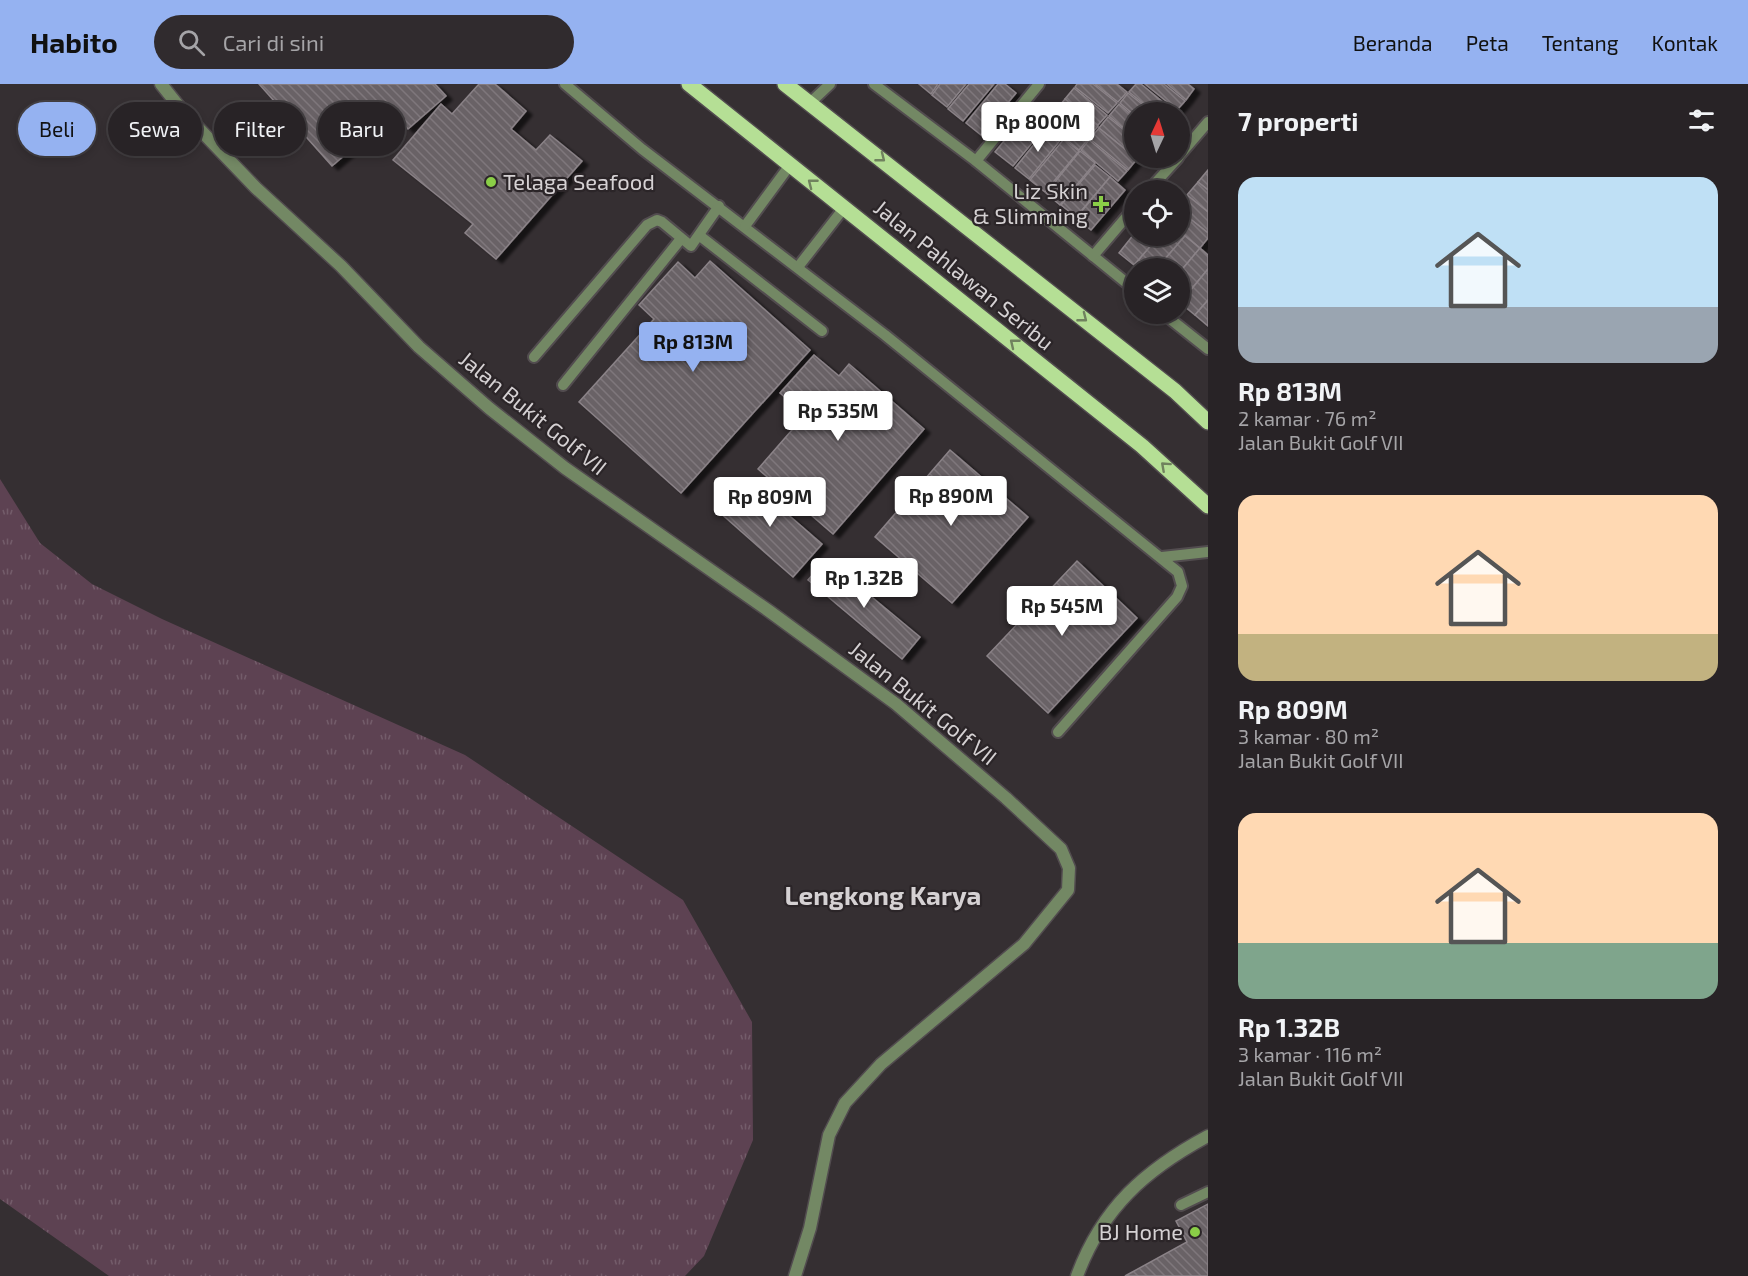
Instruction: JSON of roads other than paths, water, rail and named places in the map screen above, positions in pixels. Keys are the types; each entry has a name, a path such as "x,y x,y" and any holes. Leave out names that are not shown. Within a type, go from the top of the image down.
{"main road":[{"name":"Jalan Pahlawan Seribu","path":"689,84 1142,446 1208,506"},
{"name":"Jalan Pahlawan Seribu","path":"785,84 811,102 1175,391 1208,422"}],"street":[{"name":"Jalan Bukit Golf VII","path":"161,84 185,114 255,188 341,266 419,347 489,408 565,468 769,611 896,704 1006,798 1061,849 1069,868 1068,890 1024,944 882,1064 845,1103 829,1136 810,1228 795,1276"},
{"path":"1077,1276 1089,1244 1115,1206 1151,1172 1208,1136"}],"lane":[{"path":"565,84 642,149 798,267 1178,572 1182,586 1177,597 1058,732"},
{"path":"811,102 830,84"},
{"path":"874,84 976,161 1124,281"},
{"path":"976,161 1039,84"},
{"path":"1190,143 1208,122"},
{"path":"745,226 790,165"},
{"path":"1158,180 1168,168"},
{"path":"534,357 647,225 657,220 662,222 680,240 691,246 719,206"},
{"path":"798,267 844,208"},
{"path":"1093,256 1124,220"},
{"path":"700,236 822,331"},
{"path":"563,385 680,240"},
{"path":"1177,324 1208,349"},
{"path":"1162,558 1208,552"},
{"path":"1181,1205 1208,1192"}],"place":[{"name":"Telaga Seafood","path":"491,182"},
{"name":"Liz Skin & Slimming","path":"1101,204"},
{"name":"BJ Home","path":"1195,1232"}],"district":[{"name":"Lengkong Karya","path":"883,896"}]}
